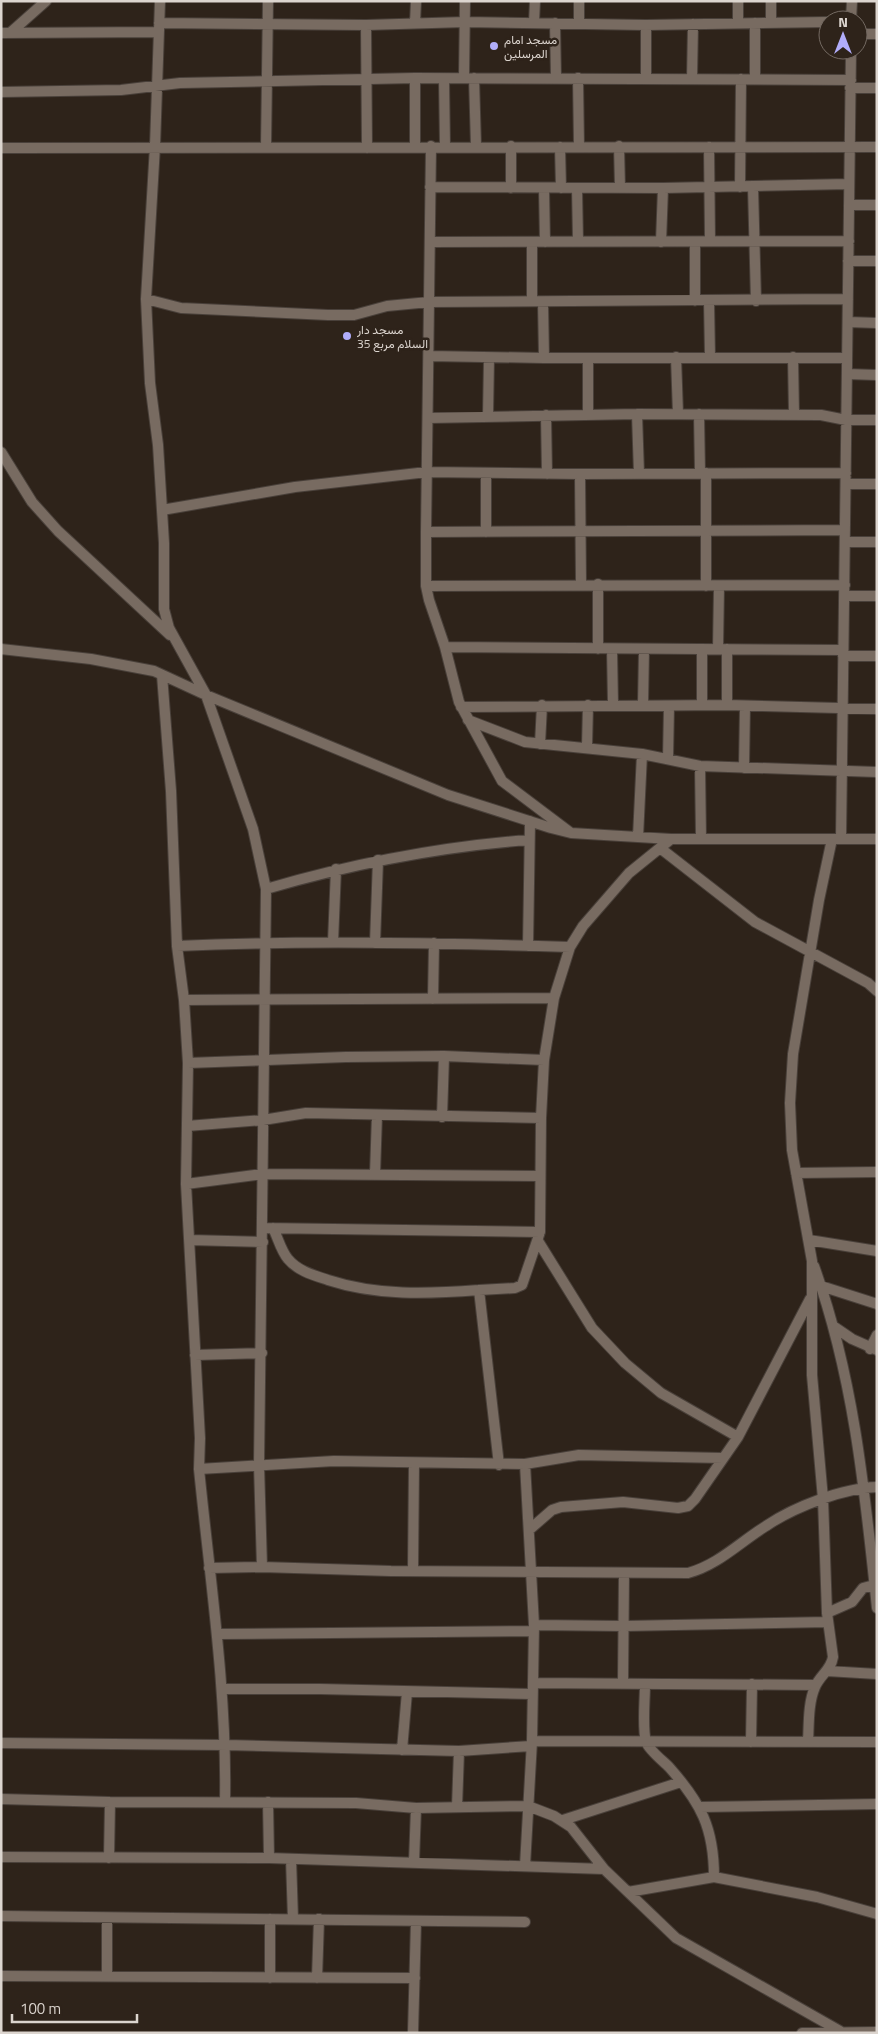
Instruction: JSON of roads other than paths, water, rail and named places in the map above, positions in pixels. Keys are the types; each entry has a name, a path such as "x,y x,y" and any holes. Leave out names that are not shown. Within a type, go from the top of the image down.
{"street":[{"path":"6,33 46,1"},
{"path":"160,1 155,146 146,299 150,383 158,445 162,510 164,609 166,620 206,695 253,829 266,890 262,1061 263,1174 268,1228 263,1242 260,1465 262,1567"},
{"path":"266,147 268,1"},
{"path":"415,23 416,1"},
{"path":"465,1 469,78 476,146"},
{"path":"534,22 535,1"},
{"path":"579,1 579,23"},
{"path":"738,1 738,23"},
{"path":"771,1 771,23"},
{"path":"6,33 268,24 818,22"},
{"path":"555,23 556,78"},
{"path":"755,23 755,78"},
{"path":"646,24 646,79"},
{"path":"692,79 693,24"},
{"path":"366,25 367,148"},
{"path":"808,1742 812,1697 815,1685 827,1671 833,1657 827,1618 823,1499 814,1412 812,1261 810,1240 796,1173 790,1103 793,1054 810,953 837,839 842,773 851,60"},
{"path":"415,78 416,146"},
{"path":"1,92 121,90 157,86 415,78 755,78 850,84 877,88"},
{"path":"578,78 578,147"},
{"path":"444,79 445,146"},
{"path":"740,187 741,79"},
{"path":"1,148 155,146 367,148 416,146 877,147"},
{"path":"431,146 426,586 461,707 502,782 571,833"},
{"path":"511,146 511,188"},
{"path":"619,146 620,188"},
{"path":"560,147 561,188"},
{"path":"709,147 710,241"},
{"path":"430,187 709,188 849,184"},
{"path":"753,187 756,301"},
{"path":"544,188 545,242"},
{"path":"577,188 578,241"},
{"path":"661,242 663,188"},
{"path":"849,205 877,205"},
{"path":"430,242 849,241"},
{"path":"532,242 544,358"},
{"path":"695,242 695,302"},
{"path":"848,261 877,261"},
{"path":"146,299 181,308 328,316 354,315 387,306 429,302 695,302 848,299"},
{"path":"709,301 710,357"},
{"path":"848,322 877,322"},
{"path":"429,356 489,358 847,358"},
{"path":"676,357 678,414"},
{"path":"793,357 794,415"},
{"path":"488,416 489,358"},
{"path":"588,358 588,415"},
{"path":"847,374 877,375"},
{"path":"637,414 639,474"},
{"path":"428,418 699,414 826,415 846,420 877,420"},
{"path":"699,414 706,531 706,586"},
{"path":"546,415 547,474"},
{"path":"1,452 32,502 58,531 176,640"},
{"path":"162,510 295,487 427,472 547,474 846,473"},
{"path":"486,473 486,532"},
{"path":"580,474 580,584"},
{"path":"846,484 877,484"},
{"path":"426,532 845,530"},
{"path":"845,542 877,542"},
{"path":"426,586 580,584 719,586 844,590 877,596"},
{"path":"598,584 598,649"},
{"path":"719,586 726,705"},
{"path":"445,647 722,649 877,656"},
{"path":"1,649 117,662 140,667 448,795 571,833 671,838 877,839"},
{"path":"612,649 613,705"},
{"path":"643,705 644,649"},
{"path":"702,650 702,705"},
{"path":"162,675 171,791 177,946 184,1000 188,1063 186,1184 200,1438 199,1469 222,1689 226,1745 225,1802"},
{"path":"540,744 542,705"},
{"path":"587,747 588,705"},
{"path":"461,707 726,705 877,709"},
{"path":"668,759 669,706"},
{"path":"744,768 745,706"},
{"path":"468,720 525,742 642,754 700,766 842,773 877,772"},
{"path":"638,837 642,754"},
{"path":"700,766 701,838"},
{"path":"528,946 530,821"},
{"path":"268,1228 287,1258 300,1269 349,1287 392,1292 433,1293 515,1288 522,1285 539,1237 544,1060 554,998 570,947 583,926 629,873 671,838"},
{"path":"266,890 336,869 419,852 529,840"},
{"path":"660,848 755,922 868,983 877,991"},
{"path":"375,943 378,860"},
{"path":"333,942 336,869"},
{"path":"177,946 265,942 333,942 570,947"},
{"path":"432,999 434,943"},
{"path":"184,1000 554,998"},
{"path":"188,1063 346,1057 444,1056 544,1060"},
{"path":"442,1117 444,1056"},
{"path":"187,1126 263,1120 306,1113 541,1118"},
{"path":"375,1174 377,1115"},
{"path":"796,1173 877,1172"},
{"path":"186,1184 263,1174 540,1176"},
{"path":"268,1228 539,1237"},
{"path":"539,1237 592,1328 625,1363 661,1394 738,1437"},
{"path":"190,1240 263,1242"},
{"path":"810,1240 877,1251"},
{"path":"812,1261 833,1326 855,1425 865,1487 877,1608"},
{"path":"821,1286 877,1304"},
{"path":"479,1290 499,1466"},
{"path":"529,1530 552,1510 561,1507 607,1502 645,1503 678,1508 688,1506 695,1499 738,1437 811,1298"},
{"path":"833,1326 875,1351 877,1335"},
{"path":"195,1355 262,1353"},
{"path":"199,1469 334,1461 499,1466 525,1464 580,1455 723,1458"},
{"path":"413,1571 414,1463"},
{"path":"525,1464 534,1628 532,1744 525,1866"},
{"path":"209,1568 262,1567 532,1573 688,1574 704,1569 766,1526 823,1499 865,1487 877,1487"},
{"path":"624,1573 624,1683"},
{"path":"217,1634 624,1626 827,1618 852,1602 863,1588 874,1585"},
{"path":"827,1671 877,1674"},
{"path":"533,1683 815,1685"},
{"path":"645,1684 646,1743 681,1782 700,1807 711,1832 714,1852 714,1876"},
{"path":"751,1742 752,1684"},
{"path":"222,1689 320,1689 532,1694"},
{"path":"402,1750 407,1692"},
{"path":"1,1743 226,1745 460,1752 532,1744 877,1742"},
{"path":"457,1807 460,1752"},
{"path":"563,1820 681,1782"},
{"path":"1,1799 110,1802 356,1803 416,1808 528,1806 563,1820 571,1827 604,1869 676,1938 840,2032"},
{"path":"109,1858 110,1802"},
{"path":"268,1802 269,1858"},
{"path":"700,1807 877,1804"},
{"path":"414,1862 416,1808"},
{"path":"1,1858 269,1858 604,1869"},
{"path":"292,1859 293,1919"},
{"path":"628,1892 714,1876 817,1897 877,1914"},
{"path":"1,1916 319,1918 525,1922"},
{"path":"107,1918 107,1977"},
{"path":"317,1978 319,1918"},
{"path":"270,1919 270,1978"},
{"path":"413,2033 416,1921"},
{"path":"1,1976 415,1978"},
{"path":"802,2033 877,2032"}],"place":[{"name":"مسجد امام المرسلين","path":"494,46"},
{"name":"مسجد دار السلام مربع 35","path":"347,336"}]}
